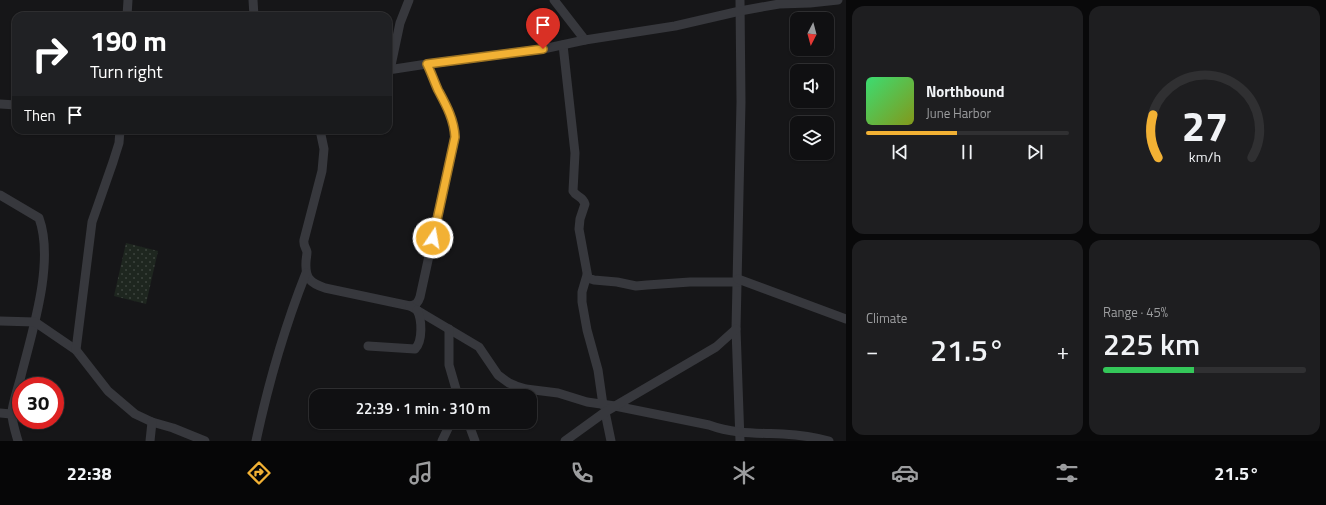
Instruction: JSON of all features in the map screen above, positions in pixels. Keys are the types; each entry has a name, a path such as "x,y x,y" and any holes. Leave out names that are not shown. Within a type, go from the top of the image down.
{"street":[{"path":"127,12 128,0"},
{"path":"253,0 254,12"},
{"path":"392,57 400,23 408,0"},
{"path":"554,0 585,40"},
{"path":"740,0 738,281 736,329 741,436"},
{"path":"392,70 536,50 585,40 675,26 778,4 838,0"},
{"path":"563,45 575,153 573,191 575,195 583,199 585,204 580,219 579,229 587,275 582,292 582,302 587,330 598,370 611,441"},
{"path":"414,308 419,302 455,137 447,107 427,64"},
{"path":"0,104 12,105"},
{"path":"76,350 92,222 114,162 120,134"},
{"path":"256,441 265,400 306,273 307,254 304,240 322,171 324,157 321,134"},
{"path":"0,195 39,218 43,233 44,267 42,284 35,322 21,377"},
{"path":"306,273 312,282 325,288 360,294 414,308 479,347 498,375 509,383 526,389 558,393 604,408 615,406 716,346 736,329"},
{"path":"587,275 588,278 594,280 617,282 636,286 647,284 738,281 846,319"},
{"path":"368,346 415,349 419,342 421,321 414,308"},
{"path":"0,321 35,322 76,350 108,391 135,414 152,422 173,428 205,441"},
{"path":"449,329 449,365 456,389"},
{"path":"615,406 702,423 741,436 809,436 829,441"},
{"path":"565,441 604,408"},
{"path":"0,413 12,414"},
{"path":"150,441 152,422"},
{"path":"15,429 18,441"},
{"path":"442,441 448,429"},
{"path":"470,429 474,440"}],"shaded area":[{"path":"126,243 158,251 146,304 114,296"}],"route":[{"path":"433,238 448,163 455,137 452,120 427,64 543,49"}]}
